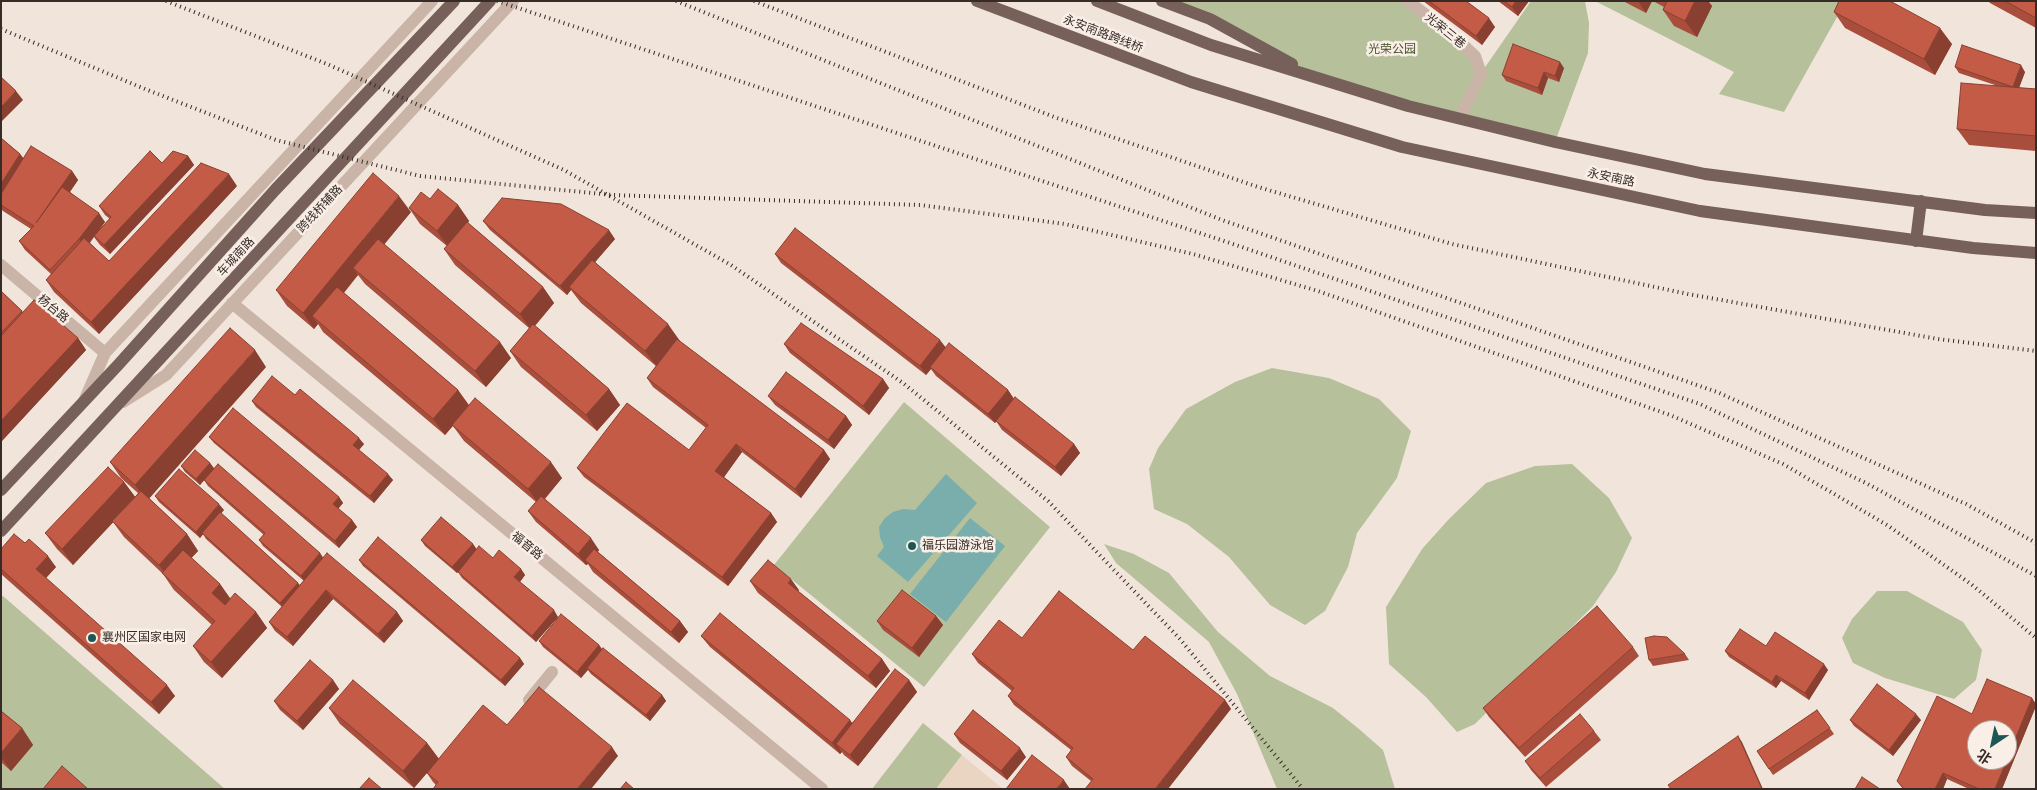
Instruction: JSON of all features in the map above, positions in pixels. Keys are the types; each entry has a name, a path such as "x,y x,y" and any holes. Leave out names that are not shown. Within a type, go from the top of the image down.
{"main road":[{"name":"车城南路","path":"1,490 275,190 454,1"},
{"name":"车城南路","path":"1,531 490,1"},
{"name":"永安南路跨线桥","path":"977,1 1191,82"},
{"name":"永安南路","path":"1097,1 1211,45 1408,106 1555,142 1705,174 1985,210 2036,213"},
{"path":"1162,1 1210,19 1316,77"},
{"name":"永安南路","path":"1191,82 1402,148 1700,211 1916,241 2036,253"},
{"path":"1916,241 1921,201"}],"street":[{"path":"85,400 105,353 432,1"},
{"name":"跨线桥辅路","path":"117,406 166,374 513,1"},
{"name":"光荣三巷","path":"1408,1 1457,39 1475,56 1481,74 1460,118"},
{"name":"杨台路","path":"2,268 105,353"},
{"name":"福音路","path":"232,303 822,789"},
{"path":"524,707 552,672"}],"green space":[{"name":"光荣公园","path":"1162,1 1408,1 1457,39 1481,73 1531,1 1585,1 1589,23 1588,53 1555,142 1316,77"},
{"path":"1846,1 1784,112 1719,94 1734,72 1597,2"},
{"path":"1272,368 1329,378 1379,399 1411,431 1397,478 1357,533 1348,567 1325,611 1305,625 1270,605 1229,557 1187,524 1154,509 1149,469 1158,448 1186,409 1235,382"},
{"name":"福乐园游泳馆","path":"904,402 1050,527 924,687 774,565"},
{"path":"1572,464 1609,498 1632,538 1616,572 1593,606 1475,724 1457,732 1426,697 1389,664 1386,607 1422,549 1449,519 1486,483 1535,466"},
{"path":"1104,544 1134,554 1169,573 1218,632 1270,676 1333,708 1359,729 1383,750 1395,789 1277,789 1237,694 1209,642 1116,563"},
{"path":"1877,591 1907,591 1963,622 1982,650 1976,680 1954,699 1885,678 1853,663 1842,638 1852,619"},
{"path":"3,596 225,789 1,789 1,597"},
{"path":"923,723 962,755 936,789 872,789"}],"shaded area":[{"path":"962,755 1003,789 936,789"}],"water":[{"path":"946,474 977,503 908,582 877,556 884,547 879,527 885,518 893,512 903,509 915,510"},
{"path":"970,518 1005,546 946,622 910,594"}],"building":[{"path":"1429,1 1466,1 1489,18 1476,36"},
{"path":"1504,1 1516,1 1512,7"},
{"path":"1667,1 1695,1 1685,21 1663,10"},
{"path":"1839,1 1890,1 1940,28 1924,59 1834,12"},
{"path":"2005,1 2036,1 2036,18"},
{"path":"1513,44 1560,62 1555,76 1544,72 1538,88 1502,75"},
{"path":"1962,45 2021,65 2013,87 1955,67"},
{"path":"1,77 16,91 1,107"},
{"path":"1961,83 2036,89 2036,136 1957,129"},
{"path":"1,138 20,154 1,184"},
{"path":"31,146 72,171 36,223 62,187 99,213 79,239 50,270 19,241 34,226 1,205 1,194"},
{"path":"150,151 162,163 173,151 188,156 104,245 94,236 111,217 99,206"},
{"path":"201,163 229,174 91,322 46,280 84,238 109,261"},
{"path":"373,173 399,196 303,313 276,290"},
{"path":"438,189 458,205 437,231 409,208 421,192 430,199"},
{"path":"502,198 561,204 609,230 560,286 483,221"},
{"path":"467,222 543,287 520,314 444,249"},
{"path":"795,228 940,340 920,366 775,254"},
{"path":"378,239 500,342 475,371 353,268"},
{"path":"592,260 668,324 645,351 569,287"},
{"path":"337,287 458,390 433,419 312,316"},
{"path":"1,291 22,311 1,333"},
{"path":"34,300 78,338 1,421 1,336"},
{"path":"801,323 883,379 863,406 784,344"},
{"path":"533,324 609,389 586,415 510,351"},
{"path":"230,328 255,350 135,485 110,462"},
{"path":"677,339 824,450 795,489 736,444 715,471 771,513 722,577 577,468 627,403 689,450 708,425 647,378"},
{"path":"949,343 1008,390 988,414 930,367"},
{"path":"786,372 846,416 828,440 768,396"},
{"path":"272,376 295,395 300,389 359,438 353,445 388,474 370,496 252,401"},
{"path":"1015,397 1074,444 1055,467 996,421"},
{"path":"475,398 551,462 528,489 452,425"},
{"path":"233,408 339,497 333,504 352,520 335,541 209,437"},
{"path":"195,450 210,463 196,479 181,466"},
{"path":"218,464 320,553 301,576 259,540 265,533 204,480"},
{"path":"108,467 124,482 62,549 45,533"},
{"path":"179,469 219,504 196,532 155,496"},
{"path":"141,491 187,534 159,565 112,521"},
{"path":"541,496 591,538 578,554 528,511"},
{"path":"220,512 298,583 280,603 202,533"},
{"path":"441,517 473,544 452,567 421,540"},
{"name":"襄州区国家电网","path":"14,534 25,543 29,539 48,556 36,569 167,685 151,702 1,569 1,549"},
{"path":"378,537 520,658 501,680 359,560"},
{"path":"479,546 493,558 499,550 521,569 514,577 554,610 532,636 458,572"},
{"path":"594,549 680,621 671,632 585,560"},
{"path":"183,550 220,584 212,593 225,605 235,593 256,612 211,662 193,646 215,621 162,573"},
{"path":"327,553 397,612 378,634 326,590 287,637 269,622"},
{"path":"768,560 791,579 788,583 882,659 868,676 750,581"},
{"path":"902,590 936,616 912,648 877,621"},
{"path":"1059,591 1133,650 1145,636 1225,700 1155,789 1085,789 1093,779 1066,757 1073,748 1008,696 1014,688 972,654 999,620 1022,638"},
{"path":"1597,606 1633,647 1519,748 1483,708"},
{"path":"720,613 850,720 832,743 701,636"},
{"path":"561,614 599,645 577,672 539,641"},
{"path":"1740,629 1766,646 1775,632 1824,664 1805,693 1776,675 1772,682 1725,651"},
{"path":"1654,636 1667,637 1685,654 1649,660 1645,638"},
{"path":"603,648 662,695 646,715 587,668"},
{"path":"310,660 333,680 297,721 274,701"},
{"path":"895,669 909,680 850,755 836,744"},
{"path":"1987,679 2032,698 2017,735 2017,720 1967,720 1967,770 2003,770 1995,789 1979,789 1943,773 1935,789 1904,789 1897,781 1937,696 1972,714"},
{"path":"353,680 427,743 403,771 329,708"},
{"path":"1877,684 1916,714 1889,750 1850,720"},
{"path":"539,687 612,747 577,789 433,789 438,782 427,773 483,705 507,725"},
{"path":"973,710 1020,748 1001,771 954,734"},
{"path":"1817,710 1830,728 1769,769 1757,751"},
{"path":"1,711 22,728 1,753"},
{"path":"1580,714 1594,731 1540,778 1525,761"},
{"path":"1738,736 1762,789 1671,789 1668,785"},
{"path":"1032,755 1064,780 1056,789 1006,789"},
{"path":"62,766 88,789 43,789"},
{"path":"1862,777 1880,789 1855,789"},
{"path":"369,778 382,789 359,789"},
{"path":"626,782 634,789 620,789"}],"railway":[{"path":"166,1 327,64 564,170 731,265 903,383 1048,501 1180,639 1303,789"},
{"path":"497,1 1233,244 1700,404 1866,483 2036,576"},
{"path":"676,1 1222,220 1717,392 1966,504 2036,543"},
{"path":"754,1 1057,118 1258,187 1452,244 1688,294 1938,339 2036,351"},
{"path":"1,29 145,89 276,140 420,176 612,195 920,205 1065,224 1193,254 1318,291 1670,415 1783,464 1887,525 1971,584 2036,638"}],"place":[{"name":"福乐园游泳馆","path":"912,546"},
{"name":"襄州区国家电网","path":"92,638"}]}
